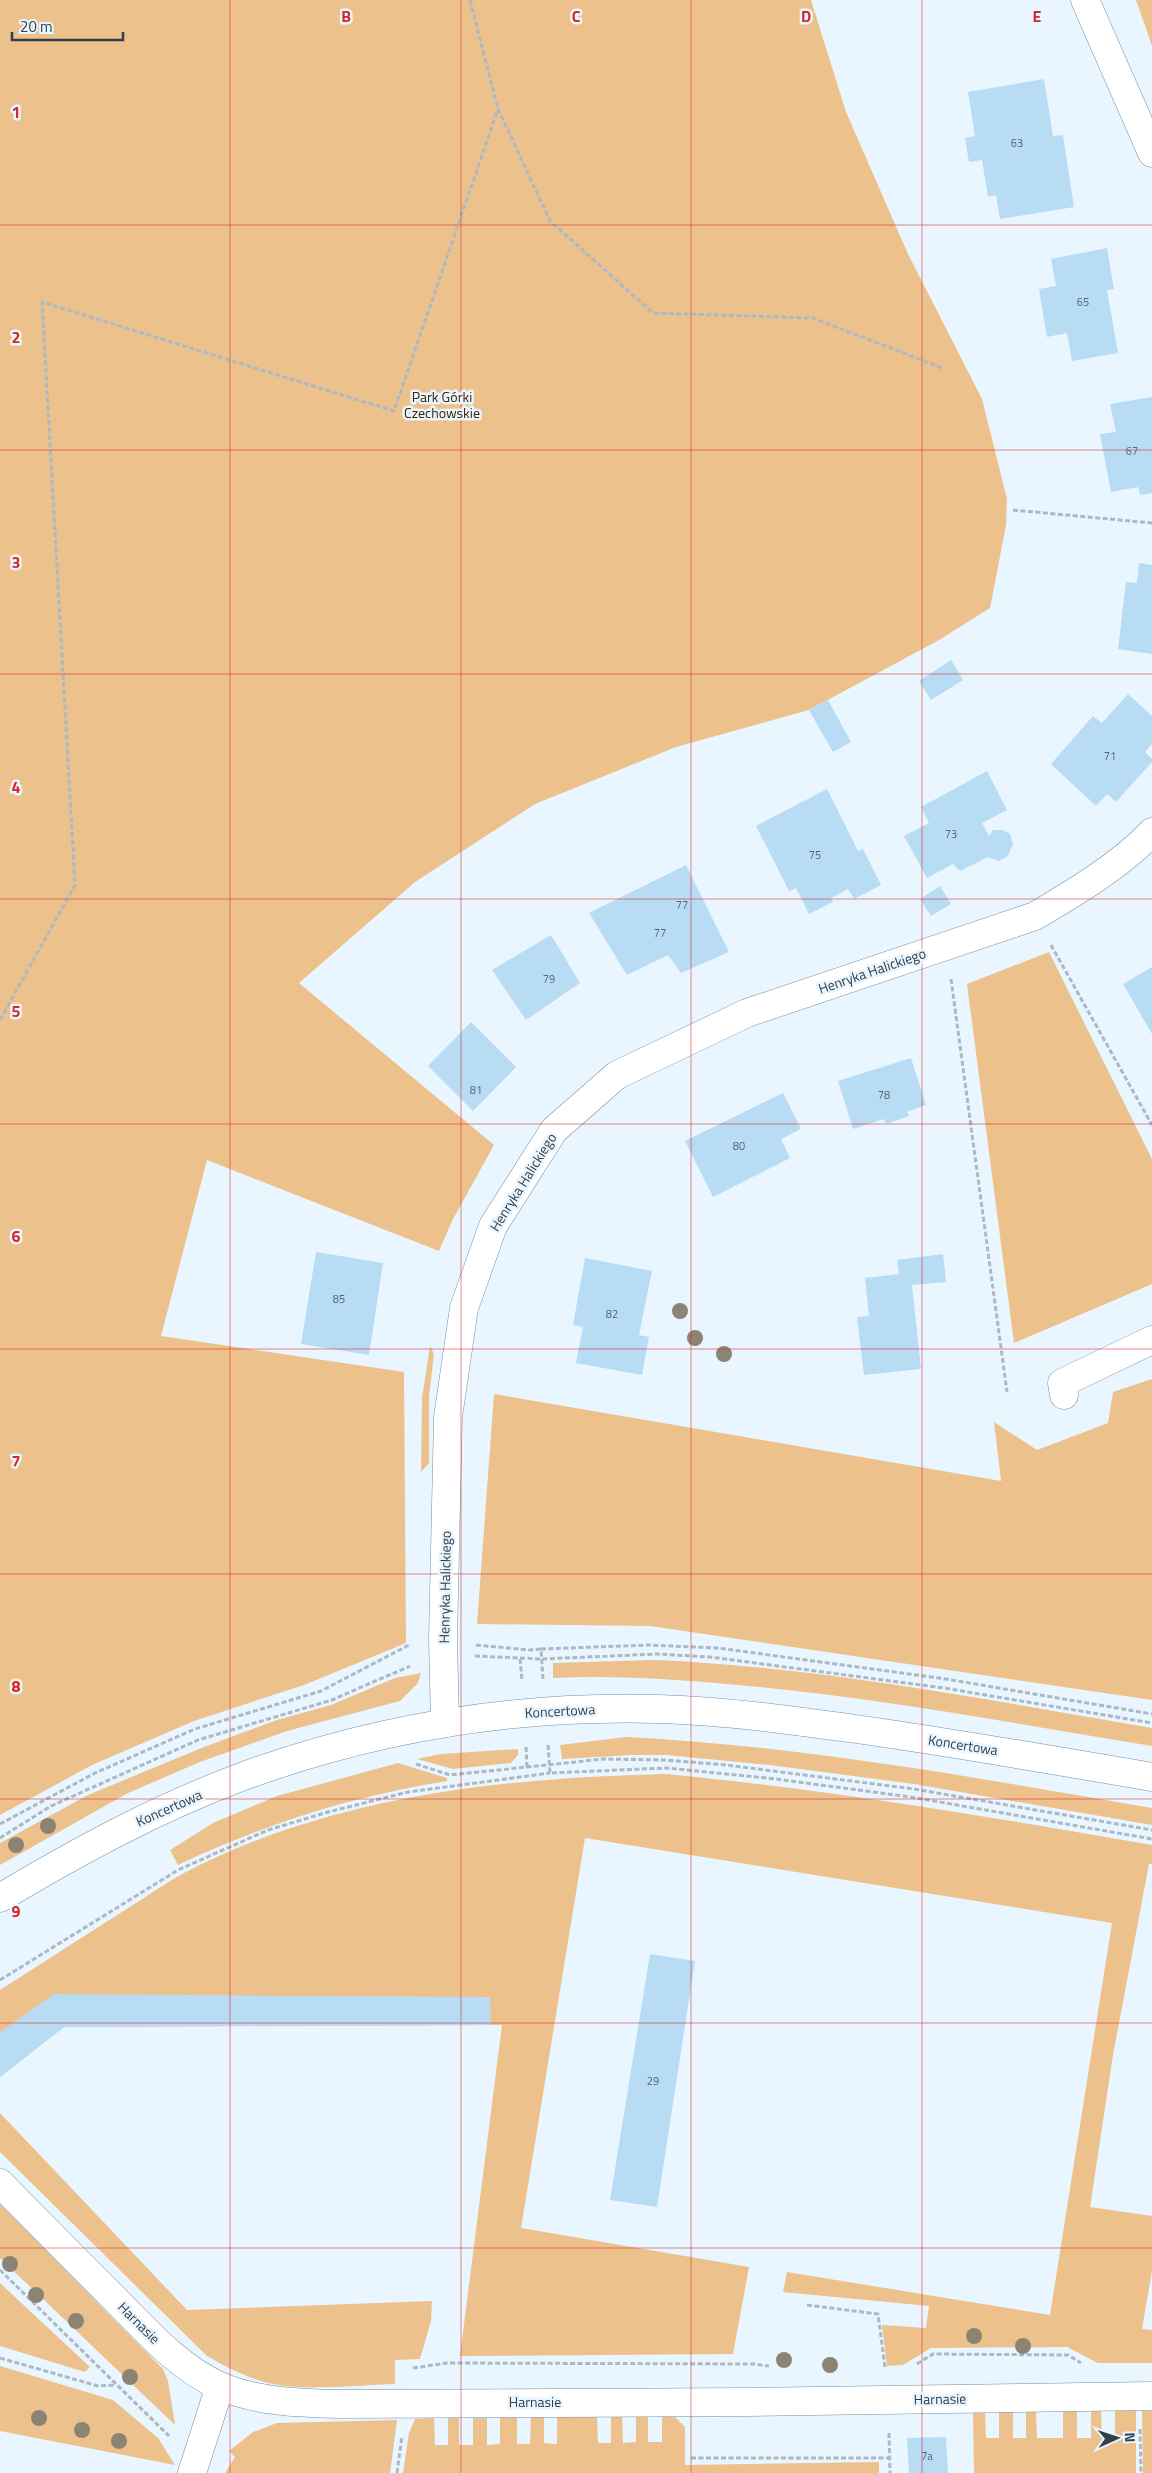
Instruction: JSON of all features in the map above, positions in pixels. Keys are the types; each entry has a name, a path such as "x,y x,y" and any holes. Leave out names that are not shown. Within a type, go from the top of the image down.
{"street":[{"path":"1085,0 1142,105 1152,154"},
{"name":"Henryka Halickiego","path":"445,1723 444,1659 448,1418 464,1308 493,1226 554,1130 617,1075 747,1013 1035,916 1072,894 1142,843 1152,832"},
{"path":"1064,1395 1062,1383 1152,1340"},
{"name":"Koncertowa","path":"0,1898 67,1858 116,1832 241,1777 382,1735 496,1716 573,1709 662,1709 706,1712 820,1724 937,1740 1152,1777"},
{"name":"Harnasie","path":"0,2183 159,2343 204,2377 220,2386 249,2396 275,2400 339,2404 748,2402 1146,2396"},
{"path":"195,2462 220,2386"}],"path":[{"path":"470,0 498,109 550,221 653,314 812,318 942,368"},
{"path":"0,1020 75,884 42,302 394,411 498,109"},
{"path":"1013,510 1152,523"},
{"path":"1035,916 1152,1125"},
{"path":"951,976 1007,1392"},
{"path":"0,1824 96,1773 186,1733 321,1691 414,1643"},
{"path":"471,1644 529,1650 540,1649"},
{"path":"0,1838 51,1806 198,1740 332,1700 399,1670 444,1659 467,1656 542,1659 657,1654 710,1657 944,1688 1152,1723"},
{"path":"414,1764 450,1775 604,1760 665,1760 726,1765 914,1789 1152,1830"},
{"path":"0,1980 178,1870 268,1830 328,1812 408,1792 550,1773"},
{"path":"0,2270 195,2462"},
{"path":"909,2370 934,2354 1068,2355 1088,2367"},
{"path":"0,2358 98,2386 116,2385"},
{"path":"1141,2473 1146,2396"},
{"path":"691,2458 889,2458"}],"green space":[{"name":"Park Górki Czechowskie","path":"0,0 811,0 846,112 908,254 982,399 1007,499 1006,525 990,608 939,640 809,710 676,747 535,804 415,882 299,983 494,1145 452,1221 439,1251 207,1160 161,1336 404,1372 406,1643 304,1685 194,1721 92,1765 0,1815"},
{"path":"1136,0 1152,0 1152,46"},
{"path":"1049,952 1152,1159 1152,1284 1014,1343 967,984"},
{"path":"430,1346 434,1354 429,1396 429,1463 421,1472 422,1398"},
{"path":"1152,1379 1152,1700 650,1626 477,1624 494,1394 1001,1481 994,1422 1037,1450 1108,1423 1113,1392"},
{"path":"655,1660 718,1664 842,1677 1152,1728 1152,1746 951,1713 800,1691 651,1679 553,1678 553,1663"},
{"path":"421,1673 418,1683 400,1701 287,1731 200,1762 128,1793 0,1865 0,1843 88,1795 204,1747 277,1720 331,1705 395,1678"},
{"path":"626,1737 692,1741 824,1756 1021,1786 1152,1808 1152,1825 914,1784 770,1765 666,1755 562,1759 560,1745"},
{"path":"518,1749 518,1755 511,1763 453,1769 417,1759 441,1754"},
{"path":"398,1763 447,1778 447,1781 377,1795 310,1813 210,1850 178,1865 170,1850 213,1823 277,1796"},
{"path":"664,1774 787,1787 970,1814 1152,1845 1152,1864 1149,1864 1113,2055 1090,2207 1152,2216 1152,2271 1142,2329 1152,2330 1152,2363 1098,2363 1067,2347 931,2348 903,2365 887,2366 882,2325 926,2328 929,2306 783,2292 787,2272 1050,2315 1112,1923 585,1838 521,2228 749,2267 733,2354 460,2356 502,2025 64,2027 0,2077 0,1990 170,1881 242,1846 300,1825 359,1809 419,1796 541,1780"},
{"path":"0,2113 187,2310 432,2301 431,2321 420,2359 395,2360 395,2384 301,2387 264,2382 239,2373 207,2356 0,2152"},
{"path":"0,2204 163,2369 168,2381 175,2425 0,2258"},
{"path":"0,2283 90,2367 85,2372 0,2346"},
{"path":"0,2366 113,2400 158,2438 175,2465 0,2431"},
{"path":"1136,2410 1136,2473 974,2473 973,2412 985,2411 986,2438 999,2438 999,2411 1013,2411 1013,2438 1026,2438 1026,2411 1036,2411 1037,2438 1063,2438 1063,2411 1077,2411 1077,2438 1091,2438 1091,2411 1101,2411 1102,2437 1115,2438 1115,2411"},
{"path":"1142,2411 1152,2411 1152,2473 1143,2473"},
{"path":"648,2415 648,2442 662,2442 662,2416 673,2415 685,2427 685,2465 879,2462 879,2473 403,2473 409,2433 415,2419 434,2418 435,2445 448,2445 448,2418 459,2418 459,2445 473,2445 473,2418 487,2418 487,2445 500,2444 500,2417 517,2417 517,2444 530,2444 531,2417 544,2417 544,2443 557,2444 557,2417 597,2416 598,2443 611,2443 611,2416 622,2416 623,2443 636,2442 636,2416"},
{"path":"397,2420 390,2473 225,2473 235,2457 229,2451 253,2432 277,2423"}],"building":[{"path":"1044,79 1053,136 1063,135 1074,207 1000,219 996,195 988,197 982,160 969,162 965,138 975,136 968,92"},
{"path":"1107,248 1114,289 1107,290 1118,353 1072,361 1067,333 1047,337 1039,289 1056,286 1051,259"},
{"path":"1152,397 1152,493 1140,495 1138,487 1111,492 1100,434 1116,432 1110,404"},
{"path":"1139,563 1152,565 1152,654 1118,649 1126,582 1137,583"},
{"path":"951,660 963,680 931,700 919,681"},
{"path":"1128,694 1152,716 1152,744 1145,752 1152,759 1152,762 1116,802 1107,794 1096,806 1051,764 1093,716 1102,723"},
{"path":"828,700 851,742 833,752 809,710"},
{"path":"987,771 1007,810 982,823 989,836 993,830 1002,830 1010,834 1013,844 1008,856 999,861 988,857 960,871 953,864 927,878 904,836 929,823 921,807"},
{"path":"827,789 858,851 863,849 881,885 854,899 848,889 831,898 833,902 809,914 796,888 789,891 756,826"},
{"path":"686,865 729,952 681,973 668,955 627,975 589,913"},
{"path":"940,886 951,904 931,916 920,899"},
{"path":"551,935 580,983 526,1020 492,970"},
{"path":"1152,967 1152,1034 1123,984"},
{"path":"471,1022 516,1067 473,1111 428,1066"},
{"path":"911,1058 926,1105 907,1112 909,1116 886,1124 884,1119 853,1129 838,1081"},
{"path":"783,1093 801,1129 781,1139 790,1158 713,1197 685,1141"},
{"path":"316,1252 383,1263 369,1355 301,1344"},
{"path":"943,1254 946,1282 912,1285 921,1369 864,1375 857,1317 869,1316 865,1278 899,1274 897,1260"},
{"path":"585,1258 652,1271 639,1335 649,1337 642,1375 576,1363 583,1327 573,1325"},
{"path":"650,1954 695,1961 657,2207 610,2200"},
{"path":"54,1994 490,1997 491,2025 64,2027 0,2077 0,2032"},
{"path":"946,2437 948,2473 909,2473 907,2438"}]}
